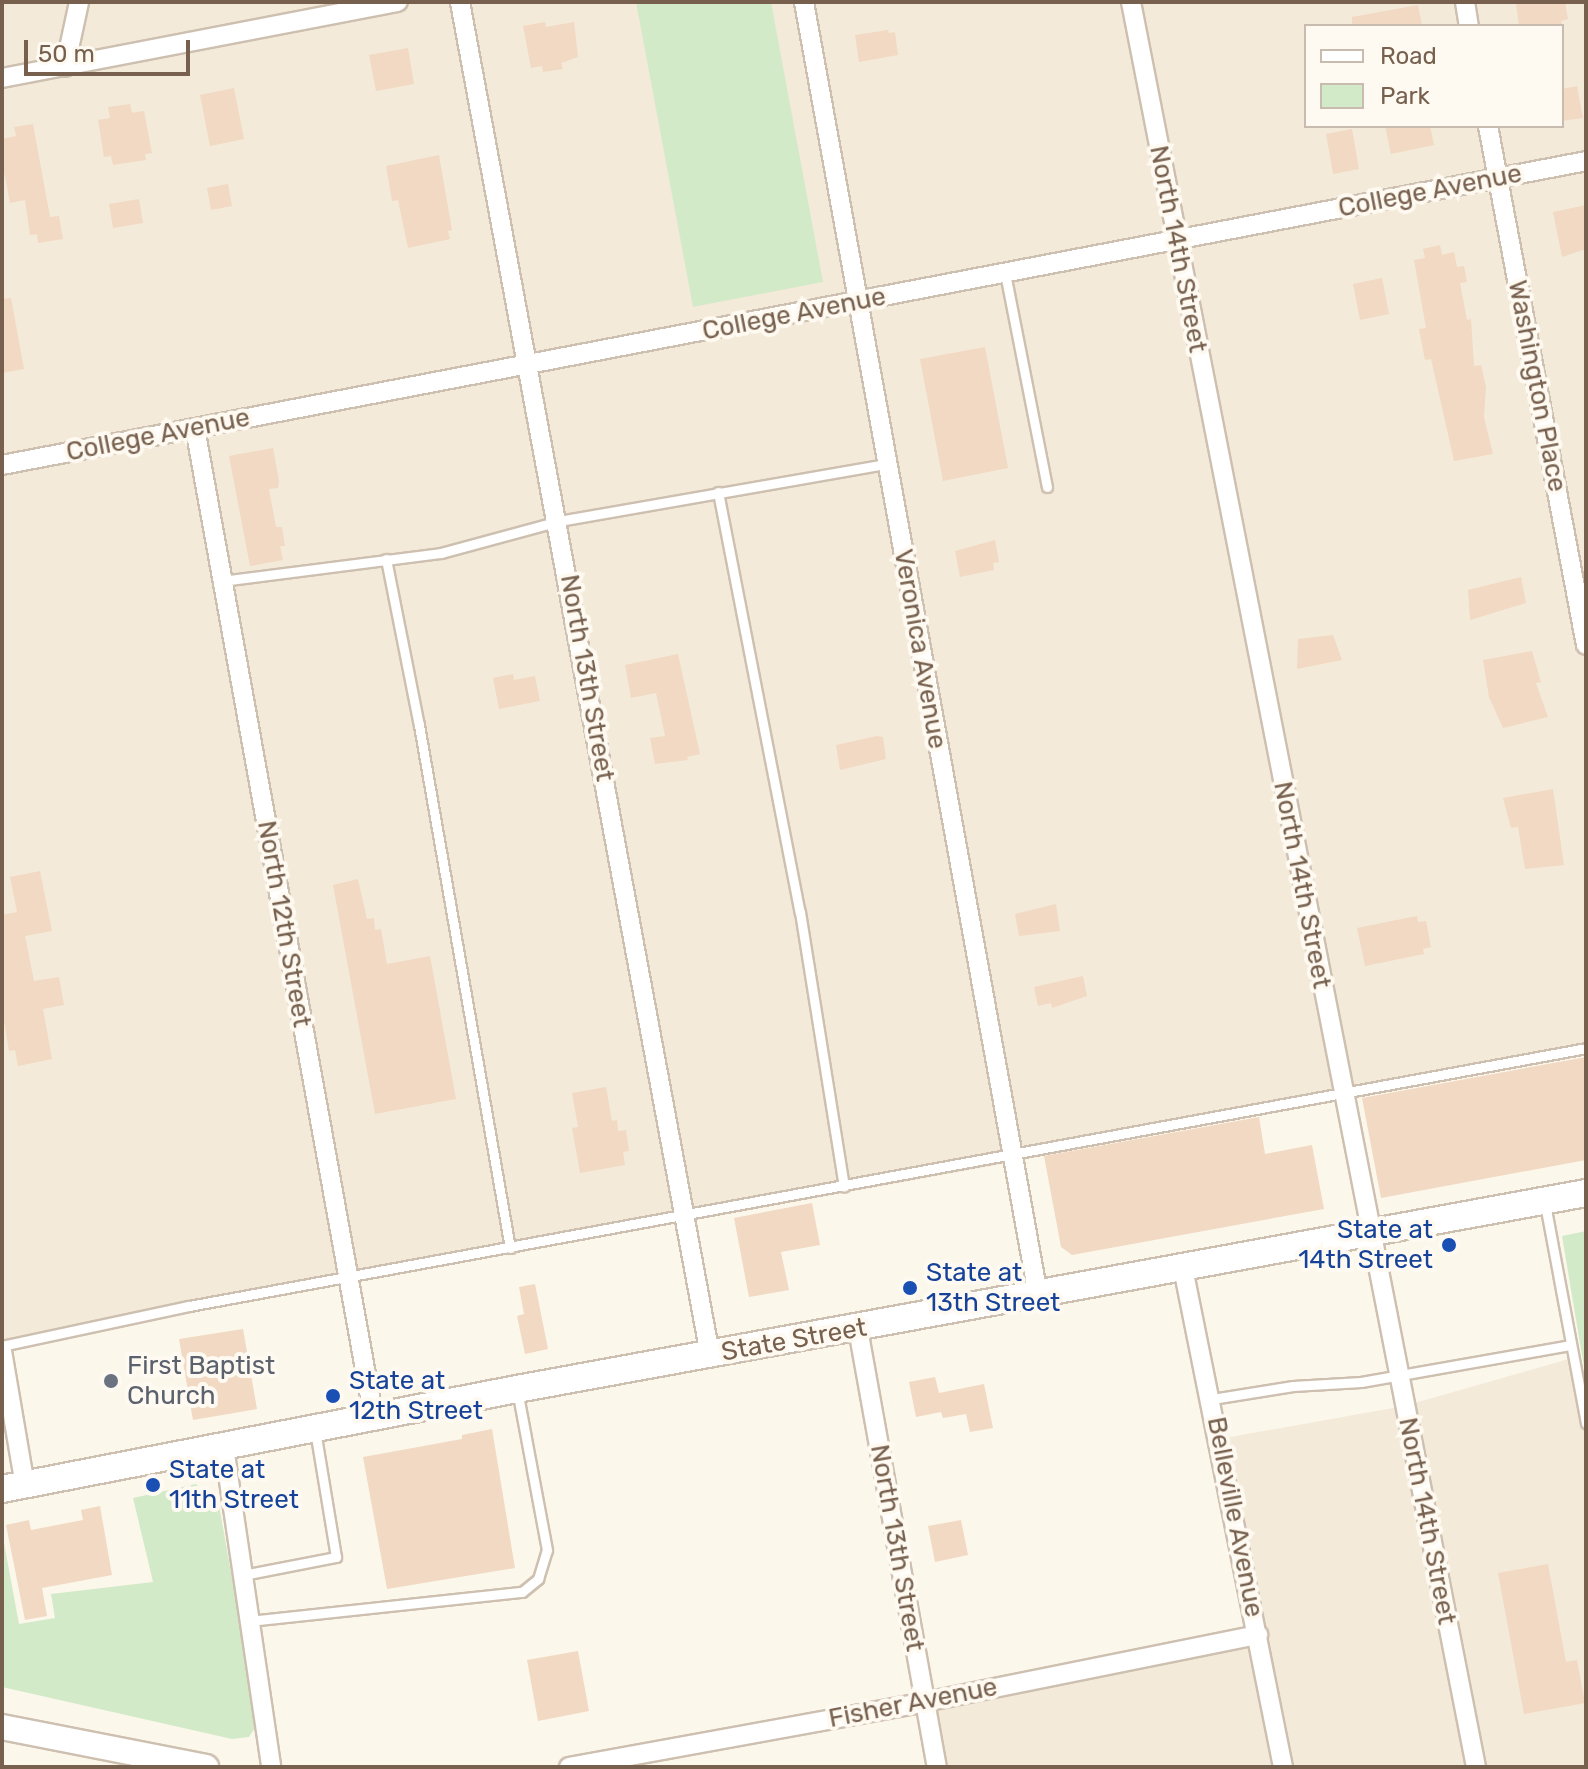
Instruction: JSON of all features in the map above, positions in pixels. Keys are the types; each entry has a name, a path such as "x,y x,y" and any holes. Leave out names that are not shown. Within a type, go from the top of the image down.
{"main road":[{"name":"State Street","path":"13,1487 517,1389 858,1329 1586,1193"}],"street":[{"path":"65,67 79,2"},
{"path":"2,78 398,2"},
{"name":"North 13th Street","path":"460,2 559,521 710,1355"},
{"name":"Veronica Avenue","path":"804,2 856,303 1038,1295"},
{"name":"North 14th Street","path":"1131,2 1369,1233 1476,1767"},
{"path":"1465,2 1469,24"},
{"name":"Washington Place","path":"1488,128 1586,645"},
{"name":"College Avenue","path":"2,465 1586,161"},
{"name":"North 12th Street","path":"195,428 374,1419"},
{"name":"Belleville Avenue","path":"1183,1268 1212,1399 1283,1767"},
{"name":"North 13th Street","path":"858,1329 937,1767"},
{"path":"2,1348 13,1487"},
{"path":"224,1447 271,1767"},
{"name":"Fisher Avenue","path":"569,1767 925,1702 1258,1635"},
{"path":"2,1727 206,1767"}],"lane":[{"path":"1005,273 1047,487"},
{"path":"222,581 469,547 559,521 886,464"},
{"path":"718,492 800,912 844,1186"},
{"path":"386,559 416,710 510,1248"},
{"path":"2,1348 115,1320 1586,1048"},
{"path":"1545,1201 1586,1423"},
{"path":"1212,1399 1293,1386 1361,1382 1570,1345"},
{"path":"249,1621 522,1592 538,1579 547,1550 517,1389"},
{"path":"243,1575 336,1557 315,1430"}],"shaded area":[{"path":"2,2 1586,2 1586,1050 992,1166 2,1346"},
{"path":"1572,1358 1586,1427 1586,1767 937,1767 925,1702 1257,1635 1219,1439 1404,1406"}],"green space":[{"path":"636,2 771,2 823,282 693,307"},
{"path":"1586,1231 1586,1372 1585,1373 1562,1236"},
{"path":"196,1484 208,1498 217,1494 258,1723 249,1737 232,1739 2,1687 2,1532 19,1624 55,1618 51,1594 153,1582 133,1498"}],"building":[{"path":"1565,2 1568,19 1561,21 1562,24 1519,24 1516,4"},
{"path":"1418,5 1422,24 1352,24 1352,17"},
{"path":"545,22 546,27 574,22 578,57 561,63 563,69 543,72 542,66 531,68 523,26"},
{"path":"888,30 889,33 895,32 898,55 859,62 855,35"},
{"path":"408,48 414,84 376,91 369,55"},
{"path":"1577,86 1583,118 1564,121 1564,89"},
{"path":"234,88 244,139 210,146 200,95"},
{"path":"130,104 132,113 144,111 152,153 145,154 146,160 113,165 111,156 104,157 98,120 110,118 108,107"},
{"path":"33,124 50,217 59,216 63,239 38,243 37,234 30,235 25,200 10,203 2,161 2,139 16,136 14,127"},
{"path":"1385,128 1430,128 1434,145 1391,154"},
{"path":"1352,129 1359,169 1333,174 1326,134"},
{"path":"439,155 452,230 448,231 450,239 408,248 398,200 392,201 386,166"},
{"path":"228,184 232,206 211,210 207,188"},
{"path":"139,199 143,223 113,228 109,204"},
{"path":"1586,205 1586,249 1562,257 1553,212"},
{"path":"1440,245 1442,255 1454,252 1457,267 1464,266 1467,282 1460,283 1467,320 1471,319 1474,366 1481,365 1486,387 1484,417 1493,454 1454,461 1431,359 1425,360 1419,329 1426,328 1414,260 1425,258 1423,249"},
{"path":"1382,278 1389,314 1360,320 1353,284"},
{"path":"11,298 24,369 2,373 2,299"},
{"path":"985,347 1008,468 943,481 920,359"},
{"path":"273,448 279,481 278,488 269,489 276,527 282,527 285,546 280,546 283,560 250,566 229,456"},
{"path":"995,540 999,562 993,563 994,570 960,577 955,551"},
{"path":"1521,577 1526,603 1470,620 1468,590"},
{"path":"1333,635 1342,660 1297,669 1298,639"},
{"path":"1532,651 1541,682 1536,683 1548,717 1503,728 1489,697 1483,660"},
{"path":"678,654 700,754 687,757 688,760 655,764 650,738 665,736 656,693 631,698 625,665"},
{"path":"513,674 514,680 535,676 540,701 499,709 493,678"},
{"path":"883,737 886,759 840,770 836,745"},
{"path":"1553,789 1564,865 1525,869 1518,827 1511,828 1503,798"},
{"path":"40,871 52,931 25,936 34,981 59,977 64,1005 43,1009 52,1059 18,1066 15,1050 9,1051 2,1009 2,915 17,912 10,877"},
{"path":"358,879 367,919 374,918 375,930 381,929 387,964 430,956 456,1099 375,1114 333,885"},
{"path":"1056,904 1060,931 1019,936 1015,914"},
{"path":"1417,916 1418,922 1426,921 1431,947 1423,949 1424,954 1365,966 1357,928"},
{"path":"1083,976 1087,996 1052,1008 1051,1003 1038,1006 1034,987"},
{"path":"1586,1057 1586,1160 1381,1198 1362,1098"},
{"path":"606,1087 612,1121 617,1120 618,1131 626,1130 629,1151 623,1152 625,1165 580,1173 572,1128 578,1127 572,1093"},
{"path":"1259,1117 1265,1154 1312,1145 1324,1209 1072,1255 1061,1247 1044,1156"},
{"path":"812,1203 820,1245 781,1252 789,1290 749,1297 734,1218"},
{"path":"535,1284 548,1349 525,1354 517,1316 524,1314 519,1287"},
{"path":"243,1329 257,1409 193,1420 179,1339"},
{"path":"935,1377 939,1393 984,1384 993,1428 970,1432 966,1414 943,1418 941,1412 916,1417 909,1382"},
{"path":"492,1429 515,1568 387,1589 363,1457 462,1439 462,1435"},
{"path":"100,1506 112,1575 42,1588 47,1616 25,1620 6,1525 29,1520 31,1530 83,1520 81,1510"},
{"path":"961,1520 968,1555 935,1562 928,1526"},
{"path":"1548,1564 1566,1662 1577,1660 1585,1703 1524,1714 1498,1573"},
{"path":"578,1651 589,1711 538,1721 527,1660"}],"place":[{"name":"State at 14th Street","path":"1449,1245"},
{"name":"State at 13th Street","path":"910,1288"},
{"name":"First Baptist Church","path":"111,1381"},
{"name":"State at 12th Street","path":"333,1396"},
{"name":"State at 11th Street","path":"153,1485"}]}
